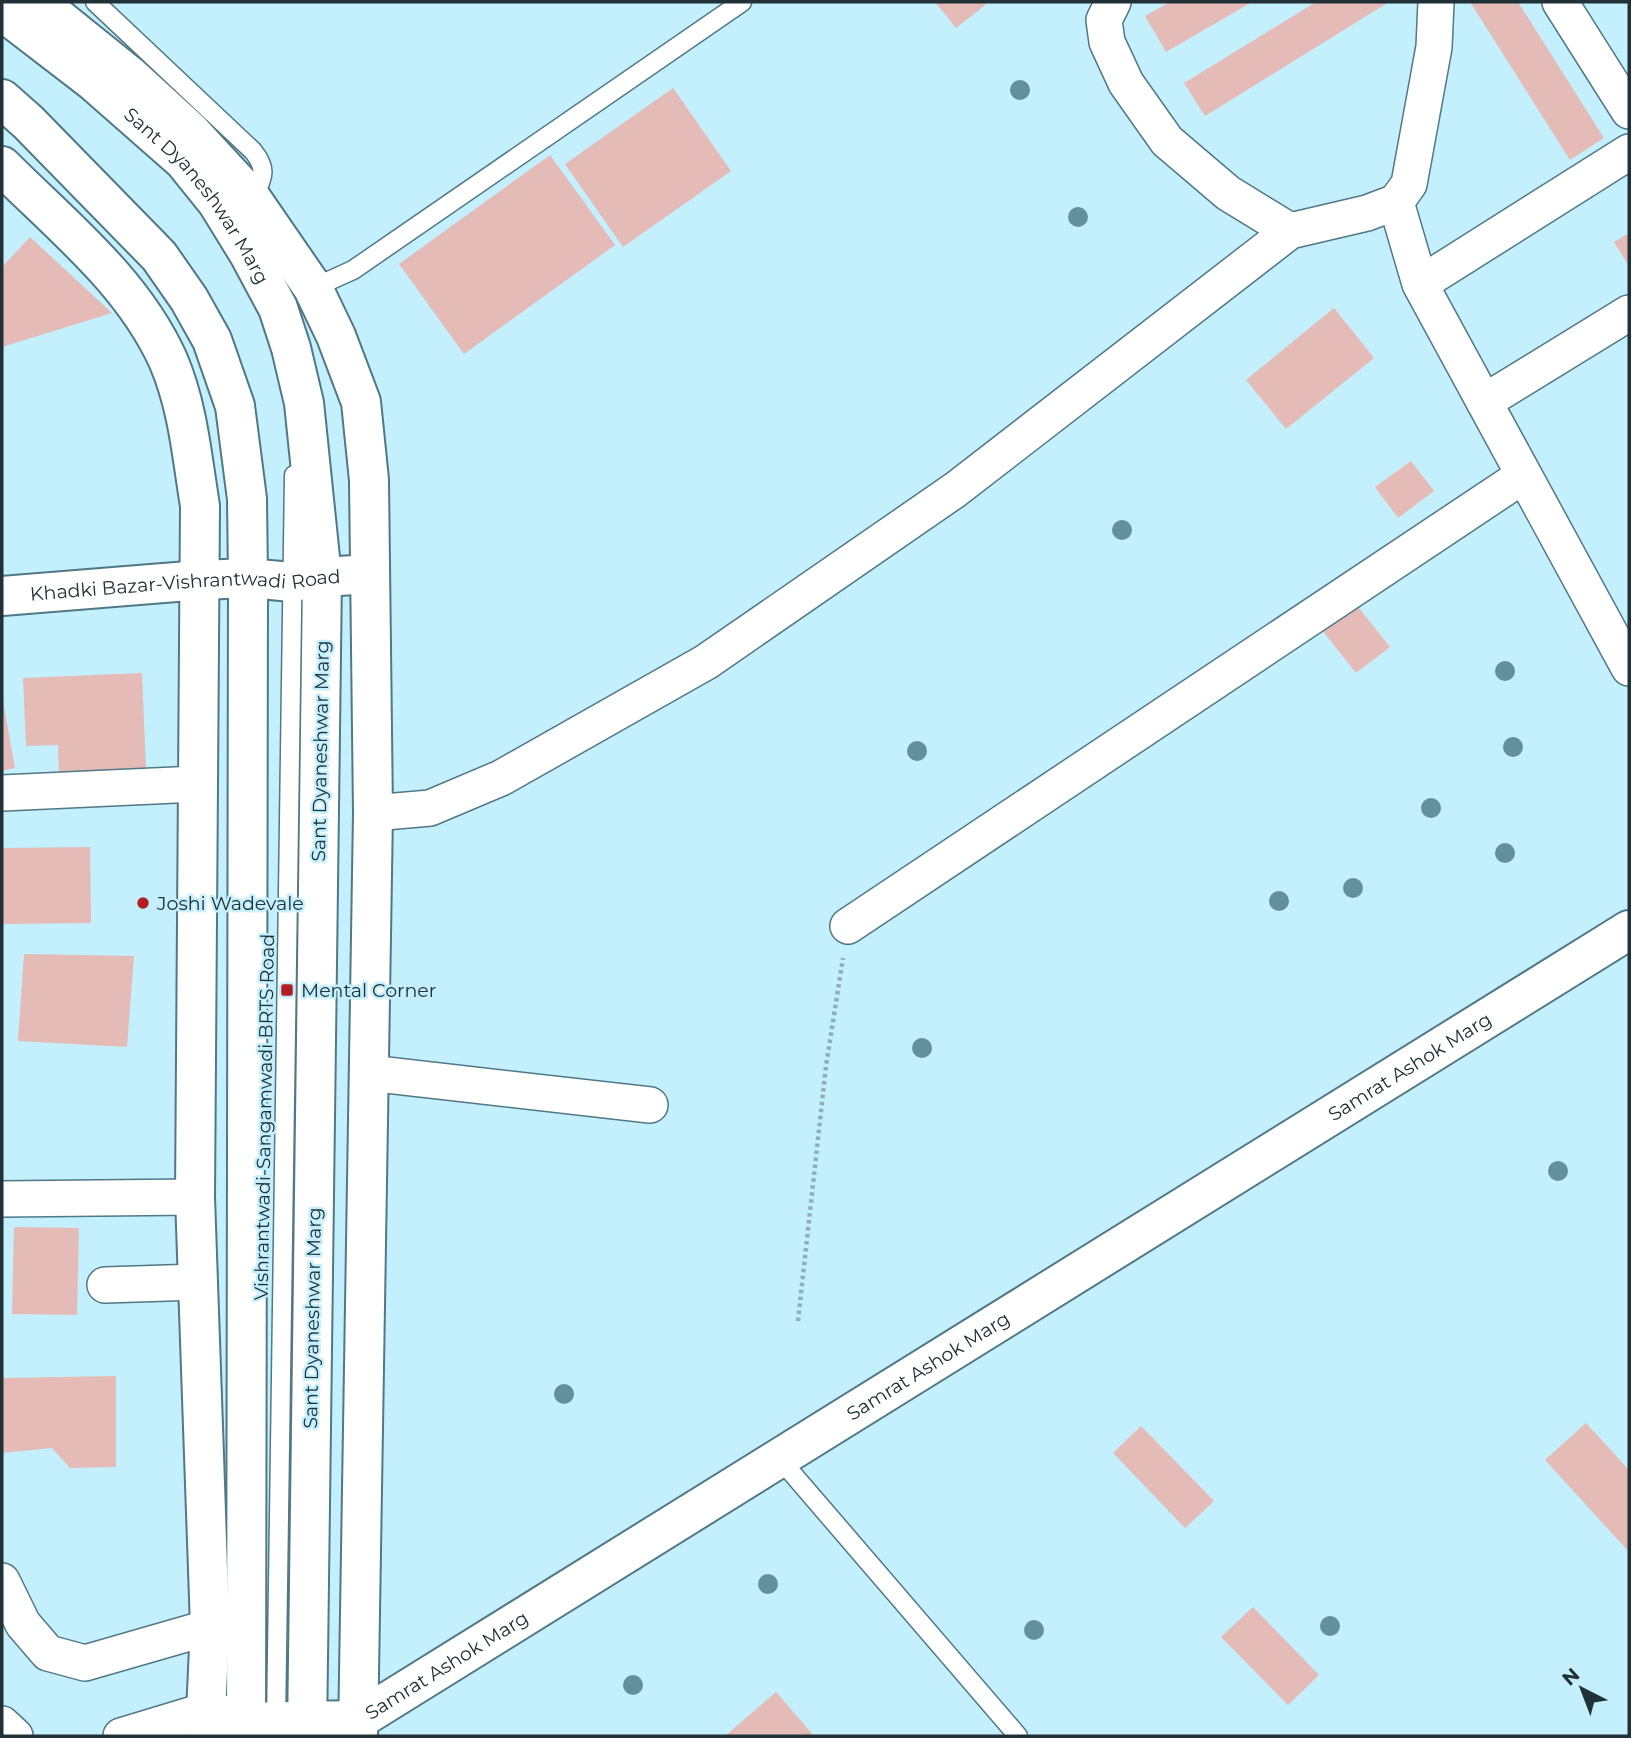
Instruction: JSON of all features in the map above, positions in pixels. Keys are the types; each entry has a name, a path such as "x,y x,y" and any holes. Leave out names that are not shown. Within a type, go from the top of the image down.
{"street":[{"path":"1113,2 1104,19 1107,42 1126,83 1167,141 1228,193 1290,230"},
{"path":"373,813 430,808 501,778 706,662 955,490 1290,230 1367,213 1396,202 1409,184 1434,47 1436,2"},
{"path":"1560,2 1629,111"},
{"path":"47,4 189,130 252,200 313,288 336,335 360,402 369,480 373,813 358,1728"},
{"name":"Sant Dyaneshwar Marg","path":"2,11 93,80 184,161 217,202 278,308 304,404 307,579 276,1729"},
{"path":"2,99 28,122 159,256 189,299 212,340 235,405 247,499 276,1729"},
{"path":"1420,284 1629,152"},
{"path":"2,166 123,287 149,325 168,361 186,414 200,506 195,1197 210,1627 206,1723 121,1736"},
{"path":"1396,202 1420,284 1629,668"},
{"path":"1485,402 1629,313"},
{"path":"848,926 1524,475"},
{"name":"Khadki Bazar-Vishrantwadi Road","path":"2,597 201,580 307,579 369,575"},
{"path":"2,793 197,784"},
{"name":"Samrat Ashok Marg","path":"206,1723 276,1729 358,1728 779,1458 1629,930"},
{"path":"369,1073 650,1105"},
{"path":"2,1199 195,1197"},
{"path":"105,1285 198,1282"},
{"path":"2,1581 23,1624 48,1653 85,1664 210,1627"},
{"path":"2,1724 15,1736"}],"lane":[{"path":"95,2 263,163 264,173 252,200"},
{"path":"313,288 353,270 742,2"},
{"path":"2,21 121,116 187,184 235,257 271,324 291,418 295,494 307,579"},
{"path":"779,1458 1018,1736"}],"path":[{"path":"798,1321 826,1066 848,926"}],"building":[{"path":"935,2 989,2 956,28"},
{"path":"1170,2 1252,2 1166,52 1145,16"},
{"path":"1316,2 1389,2 1205,116 1184,83"},
{"path":"1470,2 1518,2 1604,138 1570,160"},
{"path":"673,88 731,171 623,247 565,164"},
{"path":"550,155 615,245 464,354 399,264"},
{"path":"1629,233 1629,266 1614,242"},
{"path":"30,237 112,313 2,347 2,267"},
{"path":"1334,308 1374,358 1286,429 1246,380"},
{"path":"1411,461 1434,491 1398,518 1375,487"},
{"path":"1351,598 1390,647 1356,673 1318,625"},
{"path":"142,673 146,770 59,774 58,745 26,746 23,678"},
{"path":"2,702 15,768 2,771"},
{"path":"90,847 91,923 2,924 2,848"},
{"path":"24,954 134,956 127,1047 18,1041"},
{"path":"14,1227 79,1228 77,1315 12,1314"},
{"path":"116,1376 116,1467 70,1468 52,1448 2,1453 2,1378"},
{"path":"1586,1423 1629,1470 1629,1552 1545,1460"},
{"path":"1141,1426 1214,1501 1185,1528 1113,1453"},
{"path":"1253,1607 1319,1675 1288,1705 1221,1637"},
{"path":"776,1692 814,1736 725,1736"}],"place":[{"name":"Joshi Wadevale","path":"143,903"},
{"name":"Mental Corner","path":"287,990"}]}
